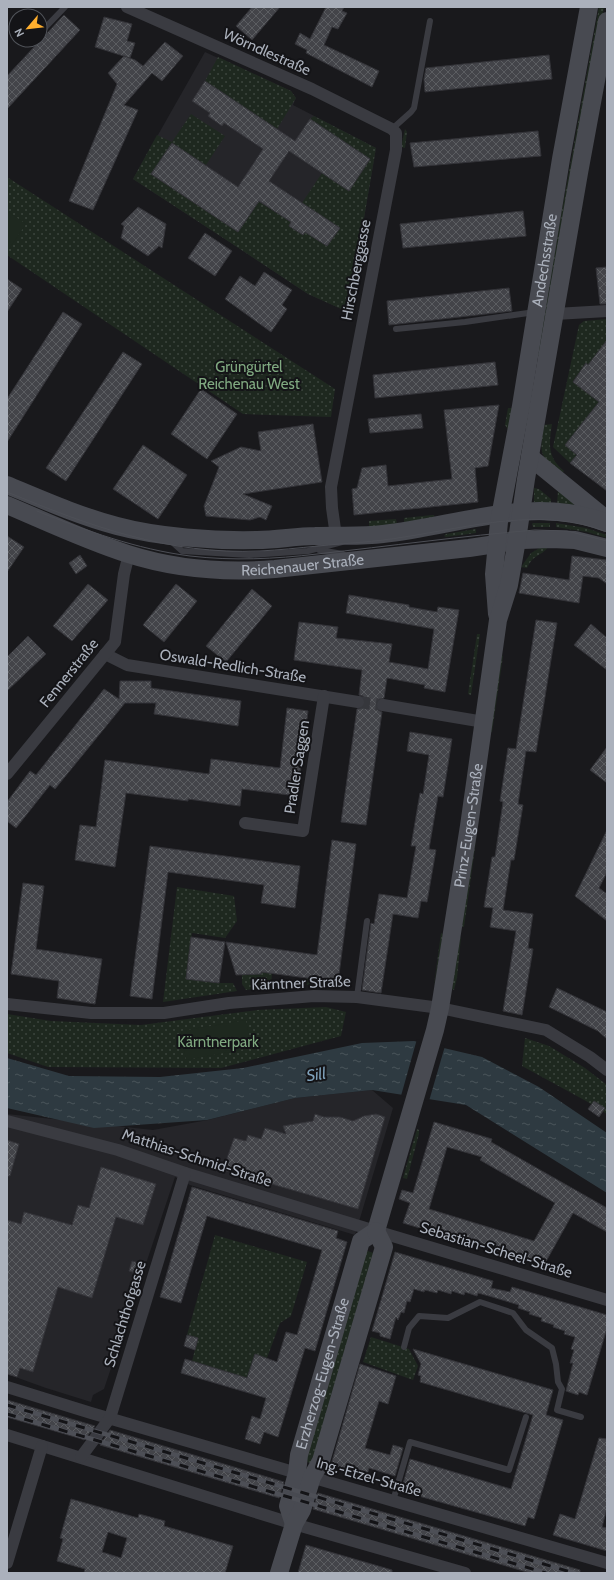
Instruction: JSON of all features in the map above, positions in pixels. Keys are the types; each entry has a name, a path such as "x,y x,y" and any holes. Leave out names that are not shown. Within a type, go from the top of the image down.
{"street":[{"name":"Wörndlestraße","path":"127,7 312,90 392,129"},
{"name":"Andechsstraße","path":"521,511 530,457 530,407 536,312 561,158 589,7"},
{"name":"Andechsstraße","path":"501,514 555,314 607,21"},
{"name":"Hirschberggasse","path":"336,536 331,487 396,150 396,134 392,129"},
{"path":"555,314 607,311"},
{"path":"530,457 607,521"},
{"name":"Reichenauer Straße","path":"7,485 88,517 117,526 164,535 246,540 364,536 407,531 521,511 563,511 607,521"},
{"name":"Reichenauer Straße","path":"7,505 129,554 174,556 212,570 248,571 290,568 496,544 517,540 569,540 586,542 607,548"},
{"name":"Prinz-Eugen-Straße","path":"376,1231 435,1030 440,1008 468,834 498,620 508,585 521,511"},
{"name":"Prinz-Eugen-Straße","path":"498,620 494,574 496,544 501,514"},
{"name":"Fennerstraße","path":"7,774 115,642 124,574 129,554"},
{"name":"Oswald-Redlich-Straße","path":"105,654 126,665 358,702"},
{"name":"Pradler Saggen","path":"245,823 303,831 324,696"},
{"path":"383,706 484,722"},
{"name":"Kärntner Straße","path":"7,1004 91,1013 164,1013 229,1003 314,996 357,997 440,1008 546,1030 590,1057 607,1070"},
{"name":"Matthias-Schmid-Straße","path":"7,1121 118,1150 185,1173 376,1231"},
{"name":"Schlachthofgasse","path":"81,1457 110,1418 185,1173"},
{"name":"Sebastian-Scheel-Straße","path":"376,1231 607,1300"},
{"name":"Erzherzog-Eugen-Straße","path":"279,1573 294,1524 302,1510 305,1475 298,1454 361,1241 376,1231 384,1247 321,1462 305,1475"},
{"name":"Ing.-Etzel-Straße","path":"7,1387 607,1563"},
{"path":"7,1435 294,1524 465,1573"},
{"path":"7,1563 42,1446"}],"lane":[{"path":"48,25 65,7"},
{"path":"392,129 414,108 430,21"},
{"path":"396,329 465,322 536,312"},
{"path":"164,535 174,556 285,554 318,550 364,536"},
{"path":"318,550 368,559"},
{"path":"357,997 367,921"},
{"path":"404,1348 410,1328 420,1316 448,1318 480,1302 513,1313 526,1330 552,1348 558,1382 562,1389 557,1410 581,1417"},
{"path":"393,1501 410,1442 509,1470 526,1417"}],"shaded area":[{"path":"205,52 291,91 296,98 293,105 376,148 348,312 308,294 133,179"},
{"path":"372,1090 393,1108 355,1235 190,1185 175,1177 104,1389 93,1395 91,1402 7,1374 7,1114 153,1130 208,1120 295,1098"}],"green space":[{"path":"599,7 604,7 541,376 538,354 560,221"},
{"path":"218,57 291,91 296,98 277,129 205,81"},
{"path":"191,114 225,136 206,165 172,143 151,174 238,232 252,211 256,200 291,222 289,226 303,235 305,232 327,246 340,228 302,203 322,173 334,136 310,119 314,116 376,148 348,312 308,294 133,179 157,135 172,142"},
{"path":"405,129 407,132 405,148 401,147"},
{"name":"Grüngürtel Reichenau West","path":"7,177 335,389 331,417 243,414 7,255"},
{"path":"7,211 26,224 9,249 7,247"},
{"path":"607,319 607,379 586,363 573,381 599,402 566,445 577,455 570,463 553,447 579,325 584,321"},
{"path":"508,408 513,408 509,431 505,425"},
{"path":"552,424 550,449 558,466 564,471 560,476 548,463 542,449 544,425"},
{"path":"534,488 539,489 551,499 551,504 534,502"},
{"path":"558,490 586,506 557,505"},
{"path":"434,515 435,518 404,523 404,518"},
{"path":"396,519 397,524 369,527 369,521"},
{"path":"533,523 550,523 550,527 533,527"},
{"path":"556,523 586,528 607,535 607,538 587,532 556,527"},
{"path":"476,529 476,533 444,536 446,534"},
{"path":"541,547 548,547 532,560 527,568 521,567 531,553"},
{"path":"477,634 480,634 471,695 468,694"},
{"path":"501,655 503,656 492,732 490,732"},
{"path":"477,834 464,927 461,926"},
{"path":"177,887 234,896 237,921 225,938 192,933 186,978 219,983 233,983 237,991 163,1002"},
{"path":"441,933 443,934 434,986 434,985"},
{"path":"461,937 457,978 454,990 452,989 459,939"},
{"path":"261,972 272,973 271,987 246,990 242,984 242,975"},
{"path":"305,978 321,980 320,985 307,985"},
{"name":"Kärntnerpark","path":"326,1007 346,1012 341,1036 221,1068 48,1067 7,1053 7,1014 51,1021 141,1025 257,1010"},
{"path":"246,1020 251,1048 186,1060 181,1031"},
{"path":"525,1038 549,1046 585,1068 607,1085 607,1114 522,1066"},
{"path":"417,1129 419,1130 419,1134 407,1179 403,1178"},
{"path":"215,1235 307,1262 291,1316 280,1323 267,1358 255,1355 247,1378 192,1361 198,1338 187,1335"},
{"path":"364,1250 374,1253 312,1464 302,1460"},
{"path":"371,1337 409,1349 418,1366 413,1380 363,1362"}],"water":[{"name":"Sill","path":"414,1041 482,1057 539,1087 607,1133 607,1193 466,1105 372,1090 295,1098 207,1120 94,1128 7,1108 7,1058 69,1076 160,1077 243,1068 362,1043"}],"pier":[{"path":"417,1039 445,1046 429,1101 401,1096"}],"building":[{"path":"252,7 280,7 252,40 236,26"},
{"path":"326,7 344,7 342,11 347,13 338,29 332,27 324,45 379,71 372,87 306,53 307,50 295,44 300,33 310,39"},
{"path":"64,15 80,30 7,109 7,76 33,48 48,48 48,32"},
{"path":"104,17 132,24 127,41 135,43 130,58 95,47"},
{"path":"165,42 183,56 162,81 152,73 124,105 138,110 93,210 69,201 117,84 108,73 124,56 135,60 143,66"},
{"path":"549,55 552,79 425,92 424,79 426,68"},
{"path":"205,81 295,141 310,119 370,159 349,191 289,151 269,181 340,228 327,246 305,232 303,235 289,226 291,222 259,201 238,232 151,174 172,143 238,187 263,149 224,123 222,126 208,116 210,113 192,101"},
{"path":"538,131 541,156 414,167 410,143"},
{"path":"138,207 166,224 162,248 159,246 148,256 121,238 124,226 121,224"},
{"path":"523,211 526,236 403,248 400,224"},
{"path":"205,233 232,251 215,276 188,258"},
{"path":"607,267 607,304 600,304 596,268"},
{"path":"264,272 292,290 282,305 287,309 271,332 225,299 240,276 255,286"},
{"path":"7,279 22,289 7,312"},
{"path":"509,288 512,311 389,325 387,301"},
{"path":"63,312 82,324 7,442 7,399"},
{"path":"607,340 607,491 570,463 577,455 565,445 599,402 573,382 586,363 588,365"},
{"path":"123,352 142,364 66,481 46,468"},
{"path":"495,362 498,385 375,398 373,375"},
{"path":"201,389 237,414 207,459 171,434"},
{"path":"499,405 488,466 475,468 478,502 354,515 352,489 357,488 362,468 386,465 388,486 452,479 444,410"},
{"path":"421,414 423,428 370,433 368,419"},
{"path":"313,424 322,482 243,494 272,506 266,520 260,517 250,520 206,516 204,506 219,467 211,461 241,447 261,451 258,432"},
{"path":"143,445 187,475 158,519 113,489"},
{"path":"7,536 24,547 7,572"},
{"path":"80,555 87,566 76,574 69,563"},
{"path":"572,556 607,560 607,584 599,578 583,576 579,603 519,593 523,573 569,580"},
{"path":"88,584 108,600 72,641 53,626"},
{"path":"176,584 197,601 164,642 143,625"},
{"path":"252,589 272,606 226,662 206,646"},
{"path":"349,595 409,605 409,607 437,612 438,607 459,610 445,692 424,688 425,685 387,678 384,698 378,700 376,704 378,710 382,712 366,825 341,822 357,709 364,707 365,703 363,696 359,695 362,670 294,660 299,622 338,627 336,638 392,644 389,662 428,669 434,629 346,613"},
{"path":"536,620 557,623 536,752 526,751 518,804 523,805 514,860 511,860 503,910 533,914 528,948 533,949 522,1015 503,1011 516,931 490,927 493,908 484,907 492,857 495,857 503,802 500,801 508,748 516,749"},
{"path":"591,624 607,638 607,670 574,645"},
{"path":"28,636 46,654 7,691 7,657"},
{"path":"120,681 151,681 151,688 241,701 238,726 154,714 156,703 125,703 55,789 50,785 16,828 7,821 7,802 30,771 36,775 104,689 119,699"},
{"path":"287,708 308,711 297,796 242,789 240,806 126,793 115,867 75,860 80,825 96,827 105,760 209,774 211,759 280,768"},
{"path":"410,732 452,739 443,797 438,796 429,849 436,850 427,902 421,901 418,918 393,914 381,993 362,990 371,923 374,924 379,894 407,898 416,846 411,846 420,793 423,794 429,755 407,751"},
{"path":"607,747 607,783 590,770"},
{"path":"607,830 607,872 599,888 607,894 607,921 575,896"},
{"path":"332,840 356,844 338,982 261,972 261,974 236,975 226,942 317,955"},
{"path":"150,846 300,866 295,908 261,903 264,885 168,872 152,999 130,996"},
{"path":"23,883 44,886 36,949 102,959 95,1004 57,998 59,981 11,974"},
{"path":"191,937 225,942 219,983 186,979"},
{"path":"557,988 607,1012 607,1039 598,1031 549,1007"},
{"path":"594,1101 605,1108 599,1117 588,1109"},
{"path":"315,1114 324,1117 340,1117 353,1121 364,1116 376,1114 385,1117 358,1209 223,1170 234,1138 246,1141 248,1135 261,1139 265,1128 286,1134 283,1126 313,1121"},
{"path":"434,1122 492,1139 491,1142 607,1208 607,1232 573,1213 544,1265 403,1223 410,1203 399,1199 402,1190 413,1193","holes":["447,1147 482,1157 480,1160 555,1203 534,1241 429,1209"]},
{"path":"7,1140 19,1144 10,1176 7,1176"},
{"path":"101,1167 156,1184 143,1225 116,1217 92,1298 58,1287 33,1372 20,1368 17,1377 7,1374 7,1220 21,1224 24,1212 72,1225 78,1205 89,1208"},
{"path":"192,1187 338,1231 336,1238 347,1242 315,1351 305,1348 278,1437 264,1432 260,1444 245,1439 252,1416 260,1419 266,1398 181,1373 185,1359 247,1378 255,1354 277,1362 286,1332 297,1335 322,1250 207,1216 181,1303 160,1297"},
{"path":"395,1252 493,1281 491,1288 510,1292 512,1287 607,1315 607,1328 587,1395 579,1392 578,1395 566,1391 573,1363 570,1363 574,1350 571,1349 575,1337 564,1334 565,1331 553,1327 554,1325 541,1321 542,1318 529,1314 530,1312 518,1308 519,1305 489,1296 478,1293 477,1296 465,1292 464,1295 452,1291 451,1294 438,1290 437,1293 425,1290 424,1292 414,1289 410,1302 407,1301 404,1313 401,1312 398,1320 396,1317 390,1339 380,1336 380,1333 372,1331"},
{"path":"132,1261 142,1264 139,1274 129,1271"},
{"path":"187,1335 198,1338 195,1350 184,1346"},
{"path":"413,1349 553,1390 546,1415 563,1420 534,1519 528,1517 525,1526 401,1491 410,1459 511,1489 533,1415 420,1382 421,1376 418,1375 421,1364"},
{"path":"360,1364 396,1376 388,1404 379,1401 365,1448 390,1455 393,1445 403,1448 395,1476 369,1468 367,1475 331,1465"},
{"path":"7,1400 95,1426 84,1440 7,1417"},
{"path":"110,1430 284,1482 279,1498 100,1445"},
{"path":"599,1438 607,1439 607,1508 602,1527 607,1528 607,1551 553,1535 560,1514 575,1519"},
{"path":"318,1493 580,1570 580,1573 530,1573 313,1509"},
{"path":"71,1499 138,1518 139,1514 165,1521 164,1526 233,1546 225,1573 84,1573 85,1569 57,1561 63,1539 60,1538","holes":["108,1532 127,1538 121,1558 102,1552"]},
{"path":"306,1545 392,1570 392,1573 298,1573"}],"tunnel":[{"path":"358,702 383,705"}],"tram line":[{"path":"7,492 99,527 130,536 161,543 226,551 267,551 372,541 506,521 557,520 582,524 607,532"},
{"path":"37,511 93,532 131,544 170,553 206,558 254,559 301,556 535,530 567,531 607,541"}],"railway":[{"path":"7,1405 574,1573"},
{"path":"7,1414 546,1573"}]}
